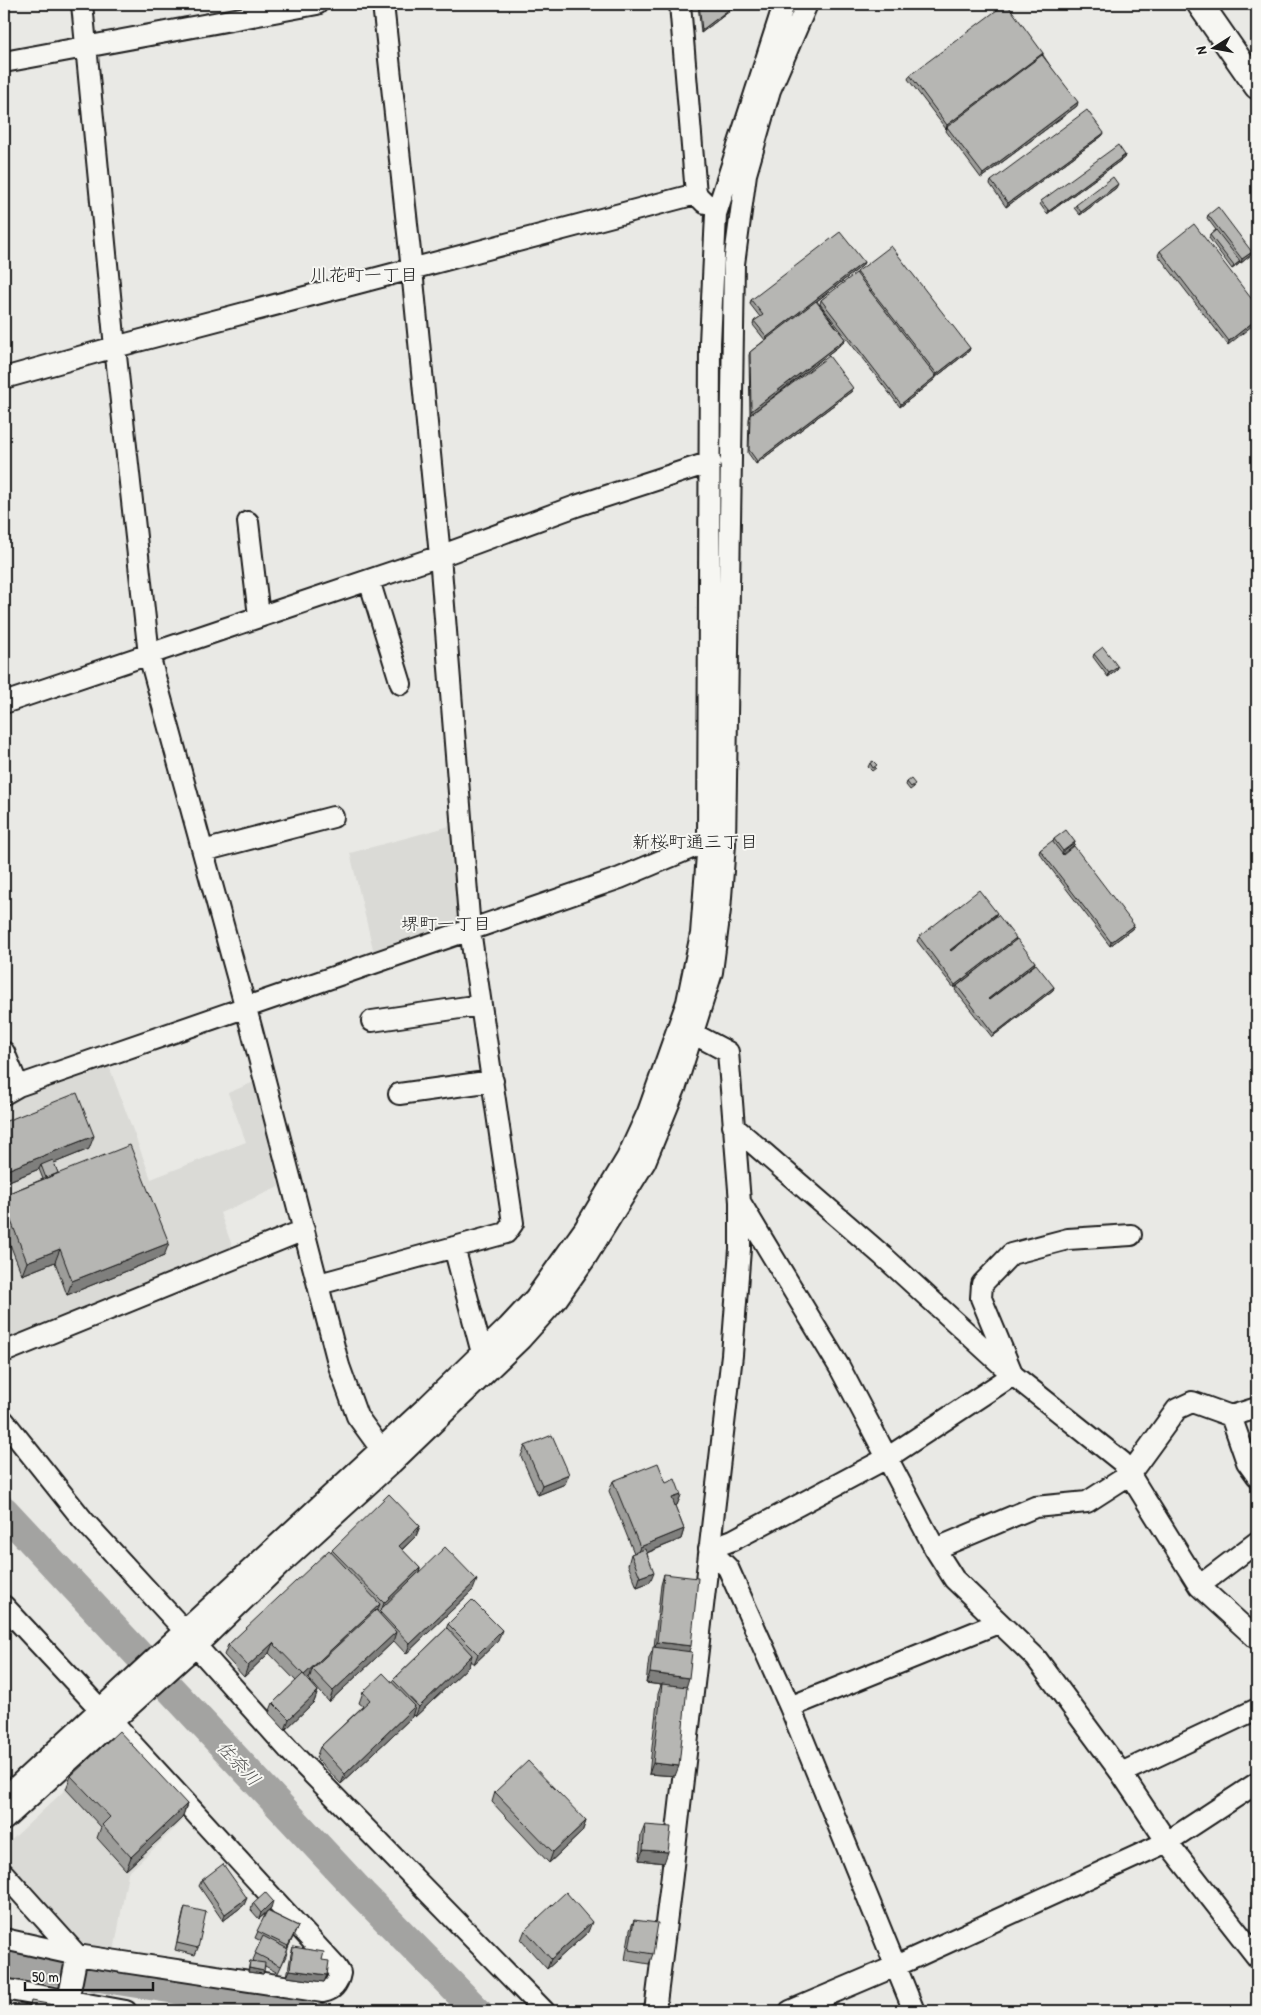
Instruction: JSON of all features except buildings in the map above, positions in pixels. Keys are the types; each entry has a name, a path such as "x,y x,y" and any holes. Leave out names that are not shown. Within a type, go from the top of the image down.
{"main road":[{"path":"1200,4 1257,86"}],"street":[{"path":"82,4 115,347 149,655 340,1366 357,1416 386,1457"},
{"path":"4,62 316,4"},
{"path":"319,1284 506,1233 513,1223 470,930 440,556 412,270 382,4"},
{"path":"680,4 696,194 716,214"},
{"path":"4,1798 112,1709 186,1642 278,1566 386,1457 482,1353 536,1298 585,1228 627,1158 648,1112 687,1002 701,934 708,841 710,343 716,214 784,4"},
{"path":"386,1457 521,1339 557,1299 585,1259 645,1162 676,1086 694,1034 712,972 720,910 725,844 734,264 746,174 767,99 807,4"},
{"path":"4,378 696,194"},
{"path":"4,704 440,556 576,506 710,462"},
{"path":"248,522 260,616"},
{"path":"369,580 401,684"},
{"path":"203,851 333,817"},
{"path":"4,1052 11,1090 620,878 708,841"},
{"path":"372,1021 480,1005"},
{"path":"655,2011 709,1549 724,1438 740,1249 740,1202 732,1126 728,1052 694,1034"},
{"path":"399,1094 493,1081"},
{"path":"732,1126 883,1256 1014,1375 1122,1462 1200,1586 1257,1639"},
{"path":"740,1202 840,1368 935,1549 954,1579 1036,1658 1121,1773 1167,1842 1257,1957"},
{"path":"4,1352 304,1230"},
{"path":"1014,1375 981,1298 982,1284 1011,1254 1068,1239 1131,1235"},
{"path":"454,1247 482,1353"},
{"path":"709,1549 733,1540 887,1458 1014,1375"},
{"path":"935,1549 1035,1507 1087,1502 1130,1475 1177,1409 1192,1402 1231,1416 1257,1408"},
{"path":"1231,1416 1247,1462 1257,1476"},
{"path":"4,1422 83,1520 186,1642 544,2011"},
{"path":"1200,1586 1257,1542"},
{"path":"709,1549 728,1568 790,1707 914,2011"},
{"path":"4,1606 112,1709 340,1973 339,1980 335,1986 330,1990 322,1992 77,1954 4,1939"},
{"path":"790,1707 998,1623"},
{"path":"4,1820 112,1709"},
{"path":"1121,1773 1187,1741 1246,1716 1257,1709"},
{"path":"790,2011 896,1966 1167,1842 1257,1784"},
{"path":"4,1874 77,1954"},
{"path":"69,2000 77,1954"},
{"path":"4,1989 126,2011"}],"shaded area":[{"path":"454,825 461,913 457,924 374,953 350,853"},
{"path":"109,1066 151,1179 246,1142 228,1093 254,1082 279,1187 220,1213 234,1251 4,1344 4,1106 30,1092"},
{"path":"118,1740 188,1816 128,1873 114,1952 81,1947 4,1863 4,1847"},
{"path":"4,2000 50,2009 52,2011 4,2011"}],"waterway":[{"name":"佐奈川","path":"4,1511 363,1895 477,2011"},
{"path":"4,1962 301,2011"}],"district":[{"name":"川花町一丁目","path":"364,274"},
{"name":"新桜町通三丁目","path":"695,841"},
{"name":"堺町一丁目","path":"446,923"}]}
